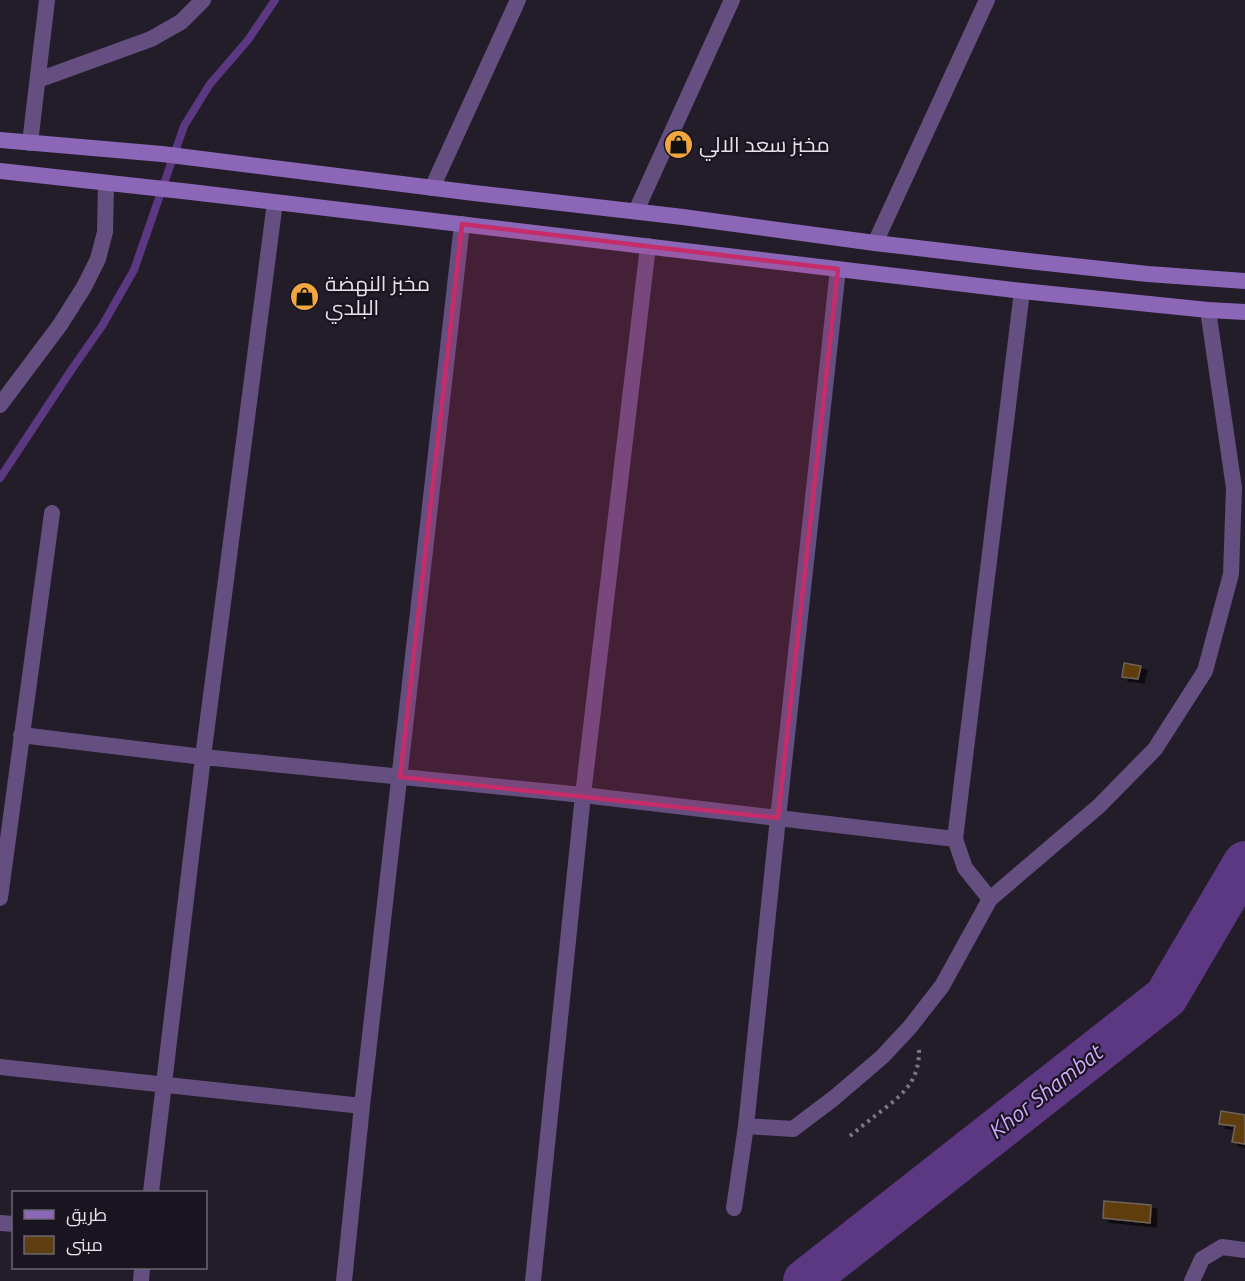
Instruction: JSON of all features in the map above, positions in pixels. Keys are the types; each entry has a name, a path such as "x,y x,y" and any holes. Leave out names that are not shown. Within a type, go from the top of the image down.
{"main road":[{"path":"0,140 162,154 875,243 1148,274 1245,280"},
{"path":"0,171 1022,291 1245,312"}],"street":[{"path":"30,143 47,0"},
{"path":"38,80 151,39 181,22 203,0"},
{"path":"432,188 518,0"},
{"path":"636,212 732,0"},
{"path":"875,243 987,0"},
{"path":"0,405 60,325 84,287 98,259 105,232 106,183"},
{"path":"151,1191 203,757 275,202"},
{"path":"344,1281 462,224"},
{"path":"533,1281 583,795 648,246"},
{"path":"734,1209 746,1126 838,269"},
{"path":"990,899 965,868 955,839 1022,291"},
{"path":"746,1126 793,1129 874,1064 910,1027 942,986 990,899 1100,806 1155,749 1205,671 1231,574 1234,488 1208,310"},
{"path":"0,898 51,513"},
{"path":"21,735 203,757 583,795 955,839"},
{"path":"0,1067 362,1106"},
{"path":"1192,1281 1202,1259 1222,1247 1245,1250"}],"path":[{"path":"850,1136 904,1093 914,1077 919,1050 918,1041 910,1027"}],"highlighted area":[{"path":"462,224 838,269 778,818 400,777"}],"building":[{"path":"1124,663 1141,666 1138,679 1122,677"},
{"path":"1221,1111 1245,1115 1245,1144 1232,1142 1235,1126 1219,1124"},
{"path":"1104,1201 1151,1205 1150,1223 1103,1218"}],"waterway":[{"path":"0,478 102,326 134,270 184,126 210,84 248,40 275,0"},
{"name":"Khor Shambat","path":"805,1281 1166,997 1245,863"}],"place":[{"name":"مخبز سعد الالي","path":"678,145"},
{"name":"مخبز النهضة البلدي","path":"304,296"}]}
